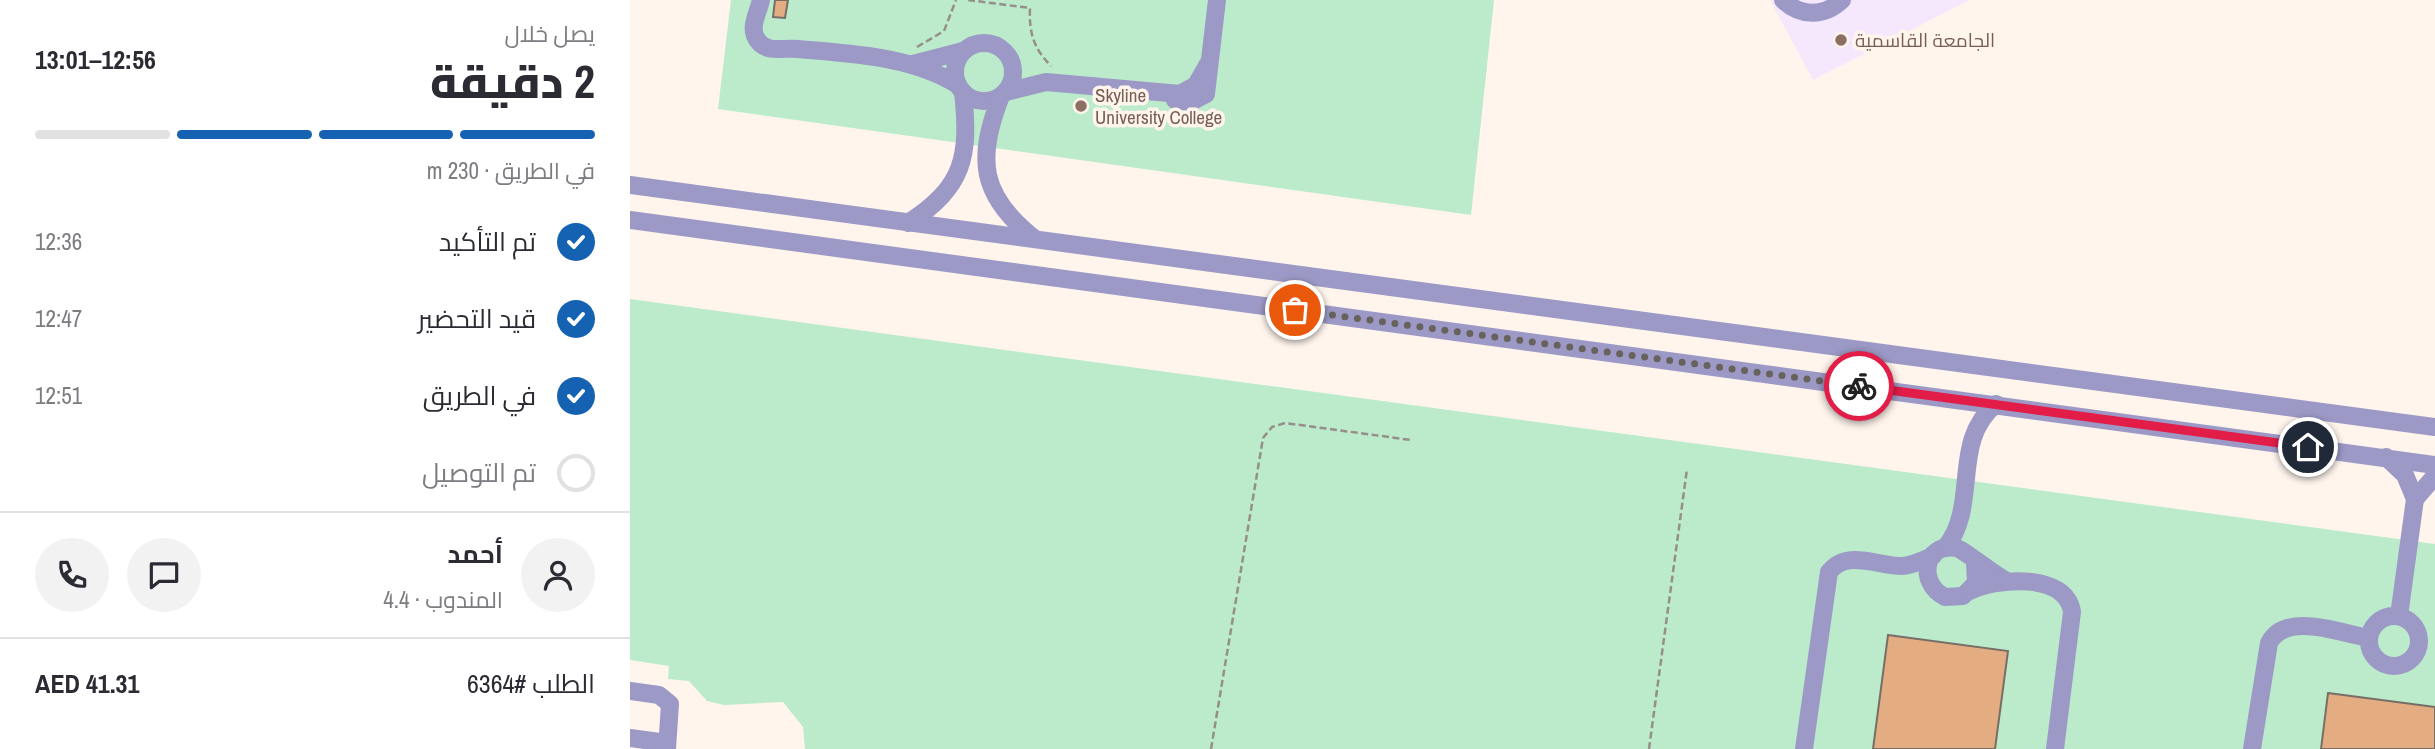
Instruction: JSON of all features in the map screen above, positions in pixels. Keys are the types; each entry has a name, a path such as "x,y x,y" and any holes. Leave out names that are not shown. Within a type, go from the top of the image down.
{"street":[{"path":"760,2 753,27 758,42 773,49 794,48 913,64 961,88 978,100 1048,82 1160,94 1180,94 1193,89 1208,64 1217,0"},
{"path":"1783,0 1797,10 1813,13 1829,10 1842,0"},
{"path":"913,64 963,51 985,42 1000,47 1011,59 1048,82"},
{"path":"908,223 945,196 954,183 964,145 961,88 955,67 963,51"},
{"path":"1011,59 1013,76 990,129 988,179 1003,211 1038,241"},
{"path":"630,185 2435,428"},
{"path":"630,220 2435,465"},
{"path":"1959,400 1971,436"},
{"path":"1970,591 1978,572 1959,528 1971,436 1981,418 1996,404"},
{"path":"2386,457 2405,475 2415,499 2399,616"},
{"path":"2415,499 2435,476"},
{"path":"1930,587 1926,571 1959,528"},
{"path":"1804,749 1829,572 1839,563 1852,559 1902,566 1958,548 2005,580 2053,587 2061,590 2070,603 2054,749"},
{"path":"1902,566 1937,593 1954,598 2005,580"},
{"path":"2399,616 2415,626 2427,646 2410,662 2391,667 2374,657 2369,638 2379,620 2399,616"},
{"path":"2252,749 2269,643 2273,636 2280,630 2297,626 2369,638"},
{"path":"630,691 659,695 667,700 671,709 667,746 630,738"}],"path":[{"path":"944,31 956,0"},
{"path":"968,0 1030,8 1030,34 1040,56 1052,67 1048,82"},
{"path":"1211,749 1264,438 1272,427 1285,423 1411,440"},
{"path":"1649,749 1688,469"}],"shaded area":[{"name":"الجامعة القاسمية","path":"1770,0 1970,0 1813,80"}],"green space":[{"name":"Skyline University College","path":"731,0 1494,0 1471,215 718,109"},
{"path":"630,299 2435,544 2435,749 805,749 803,727 783,702 724,705 707,701 689,681 668,679 669,666 630,660"}],"building":[{"path":"775,0 788,0 785,18 773,17"},
{"path":"1888,635 2008,651 1995,749 1873,749"},
{"path":"2328,693 2435,707 2435,749 2321,749"}],"way so far":[{"path":"1295,310 1859,386"}],"place":[{"name":"الجامعة القاسمية","path":"1841,40"},
{"name":"Skyline University College","path":"1081,106"}],"route":[{"path":"1859,386 2308,447"}]}
